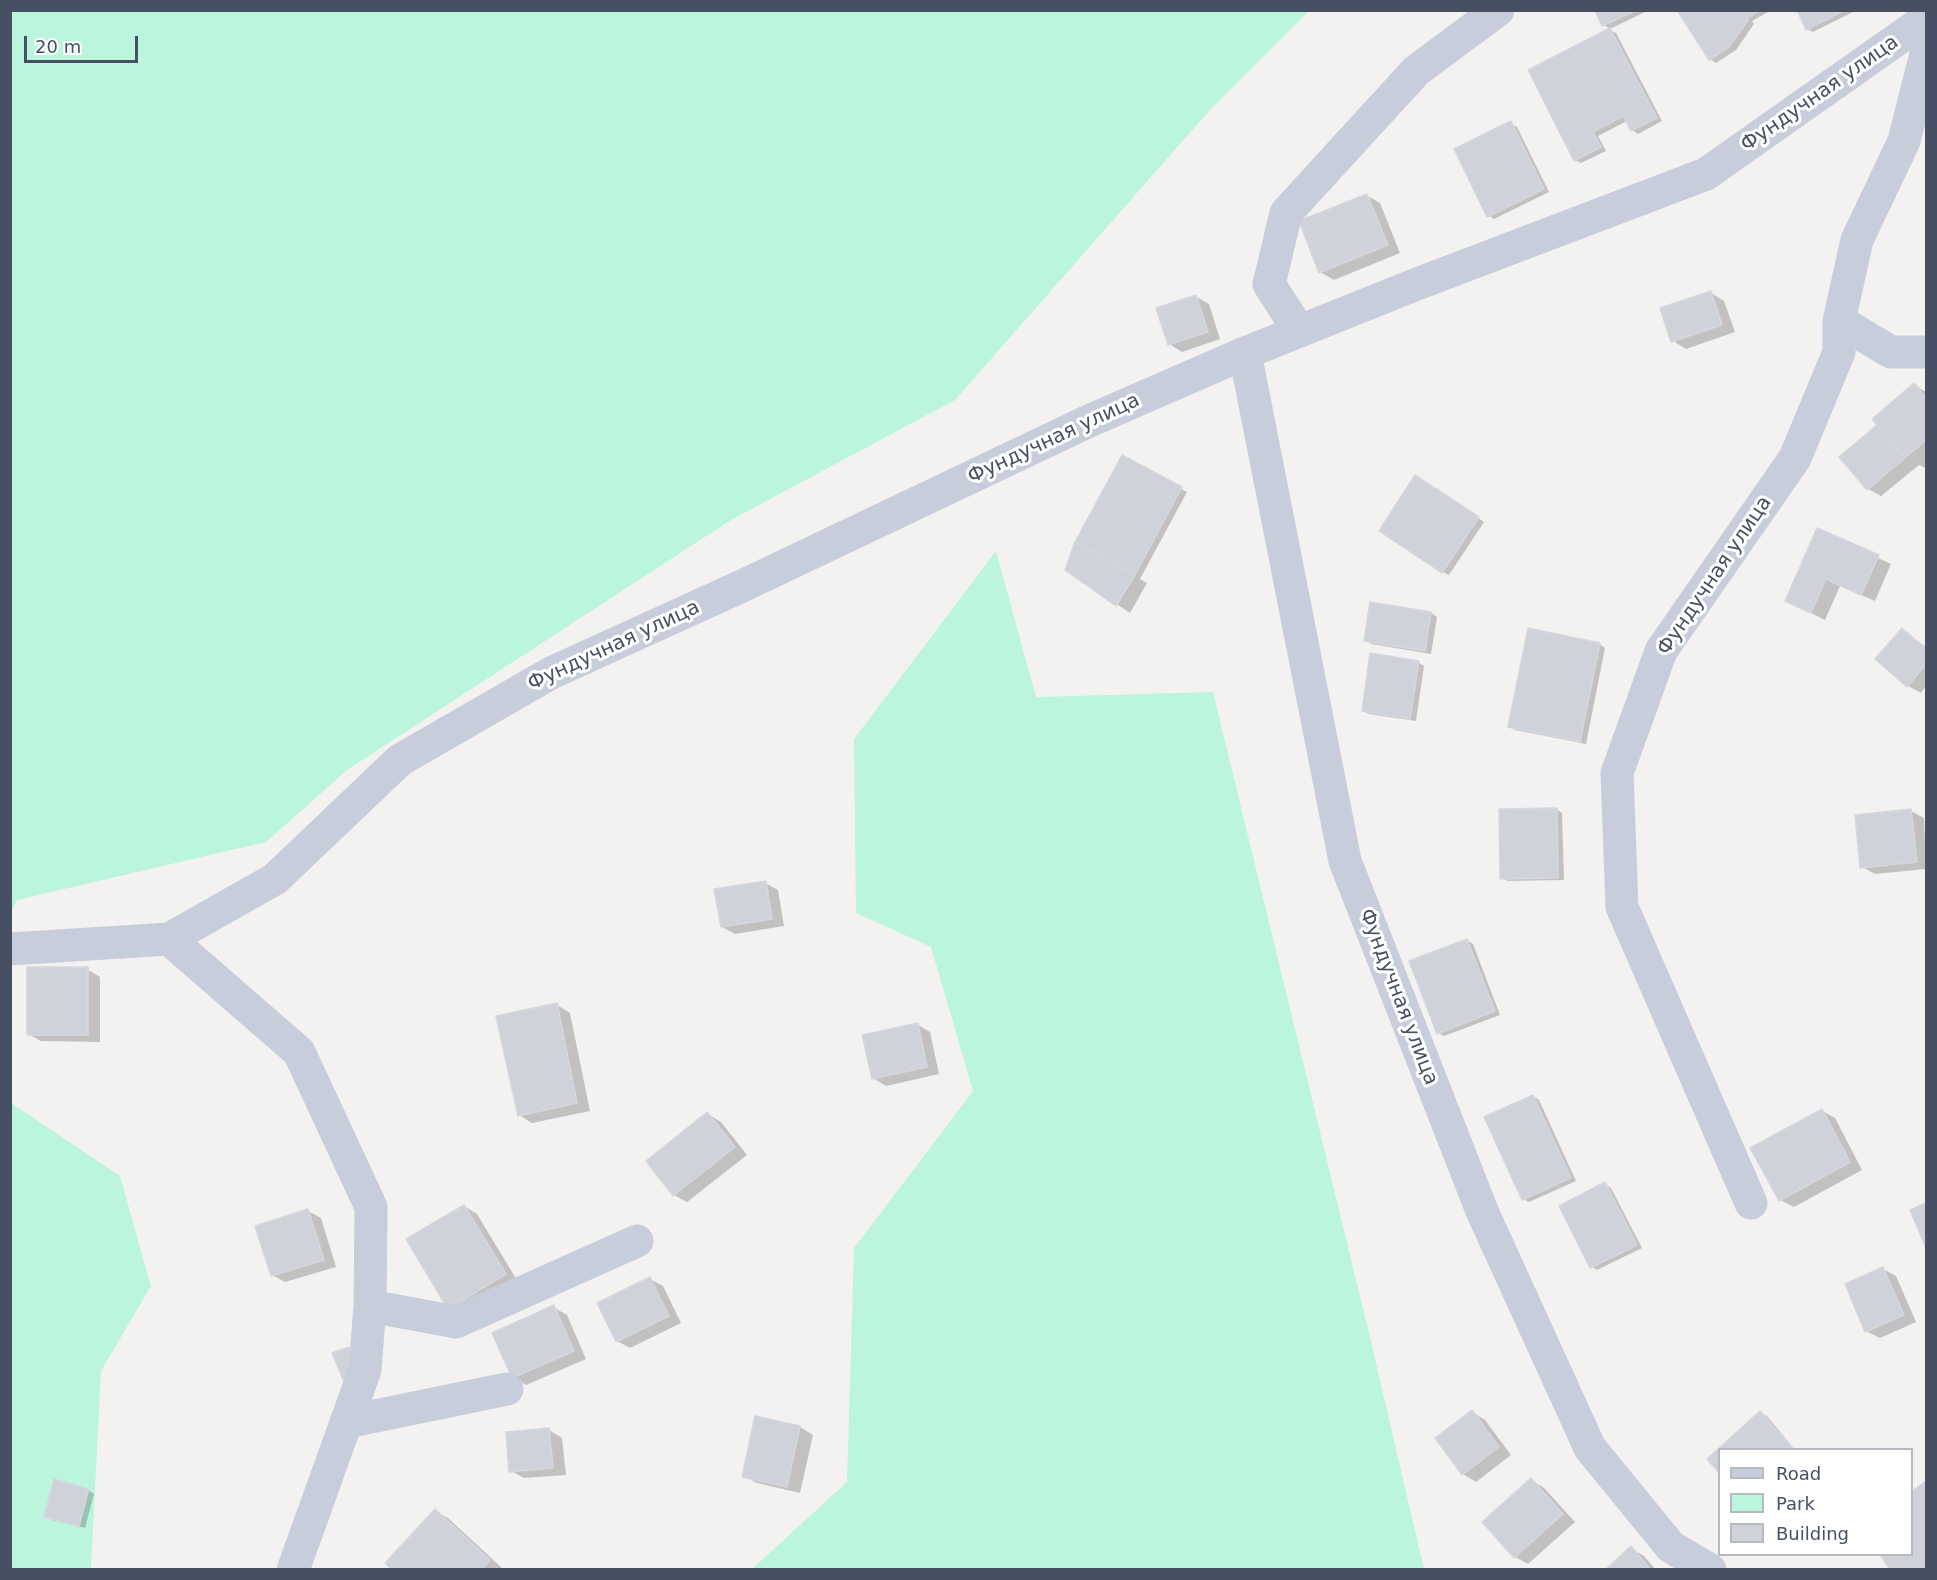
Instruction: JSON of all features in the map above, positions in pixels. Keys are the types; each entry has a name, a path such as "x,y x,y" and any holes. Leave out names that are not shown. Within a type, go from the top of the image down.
{"street":[{"path":"1299,331 1269,284 1286,213 1416,71 1498,10"},
{"name":"Фундучная улица","path":"10,949 169,939 275,879 400,759 551,672 742,586 1089,422 1245,353 1417,284 1706,174 1926,19"},
{"name":"Фундучная улица","path":"1751,1203 1622,907 1617,773 1661,651 1795,458 1839,352 1839,321 1857,240 1904,141 1926,54"},
{"path":"1839,321 1891,352 1926,352"},
{"name":"Фундучная улица","path":"1245,353 1345,861 1482,1211 1590,1448 1671,1546 1710,1569"},
{"path":"169,939 299,1052 371,1207 370,1306 365,1370 293,1569"},
{"path":"370,1306 456,1322 637,1241"},
{"path":"346,1422 507,1389"}],"green space":[{"path":"11,10 1309,11 1209,111 955,400 731,520 347,770 266,842 17,900 11,913"},
{"path":"996,551 1036,697 1213,692 1424,1569 752,1569 847,1482 854,1248 973,1091 931,947 856,913 854,739"},
{"path":"10,1102 120,1176 151,1286 101,1371 91,1569 11,1569"}],"building":[{"path":"1595,10 1637,10 1602,26"},
{"path":"1677,10 1760,10 1747,18 1748,20 1729,47 1709,60"},
{"path":"1797,10 1845,10 1806,30"},
{"path":"1610,28 1657,118 1631,131 1623,116 1593,132 1601,147 1574,161 1528,70"},
{"path":"1511,121 1544,189 1487,217 1454,149"},
{"path":"1367,194 1388,245 1319,273 1299,221"},
{"path":"1711,291 1722,325 1671,342 1660,308"},
{"path":"1196,295 1208,332 1168,345 1156,308"},
{"path":"1914,383 1926,398 1926,440 1905,458 1872,419"},
{"path":"1877,425 1905,458 1867,490 1839,457"},
{"path":"1122,455 1182,487 1135,575 1075,542"},
{"path":"1415,475 1479,517 1442,573 1379,531"},
{"path":"1817,528 1879,555 1861,595 1826,579 1811,613 1785,601"},
{"path":"1075,542 1135,575 1116,606 1065,570"},
{"path":"1370,602 1431,612 1425,651 1364,641"},
{"path":"1528,628 1600,643 1580,742 1508,727"},
{"path":"1902,628 1926,649 1926,664 1907,687 1875,659"},
{"path":"1370,653 1419,661 1410,719 1362,711"},
{"path":"1557,808 1558,878 1500,879 1499,809"},
{"path":"1911,809 1917,862 1860,868 1855,815"},
{"path":"766,881 772,919 721,927 714,889"},
{"path":"1467,939 1495,1011 1437,1034 1409,961"},
{"path":"27,967 88,967 88,1035 27,1035"},
{"path":"557,1003 577,1103 518,1116 496,1016"},
{"path":"918,1023 927,1067 872,1079 862,1035"},
{"path":"1533,1095 1571,1178 1522,1200 1484,1117"},
{"path":"1822,1109 1850,1162 1779,1201 1750,1148"},
{"path":"707,1112 735,1147 673,1196 646,1161"},
{"path":"1605,1182 1637,1245 1590,1268 1559,1206"},
{"path":"1926,1203 1926,1248 1910,1210"},
{"path":"464,1205 506,1274 448,1309 406,1239"},
{"path":"308,1209 324,1260 271,1276 255,1226"},
{"path":"1883,1267 1904,1315 1865,1332 1845,1284"},
{"path":"650,1277 669,1316 616,1342 597,1303"},
{"path":"554,1305 574,1351 512,1378 492,1333"},
{"path":"349,1347 361,1376 344,1382 332,1353"},
{"path":"1472,1410 1499,1447 1462,1475 1435,1438"},
{"path":"1760,1411 1792,1448 1719,1448"},
{"path":"755,1416 800,1426 787,1487 742,1477"},
{"path":"549,1428 553,1468 509,1472 506,1432"},
{"path":"1718,1449 1718,1472 1707,1459"},
{"path":"1531,1478 1563,1514 1514,1558 1482,1522"},
{"path":"54,1479 89,1489 79,1526 44,1517"},
{"path":"1926,1481 1926,1570 1906,1570 1904,1567 1900,1570 1890,1570 1881,1556 1913,1556 1913,1490"},
{"path":"435,1509 490,1560 481,1570 392,1570 385,1563"},
{"path":"1631,1546 1651,1570 1605,1570"}]}
